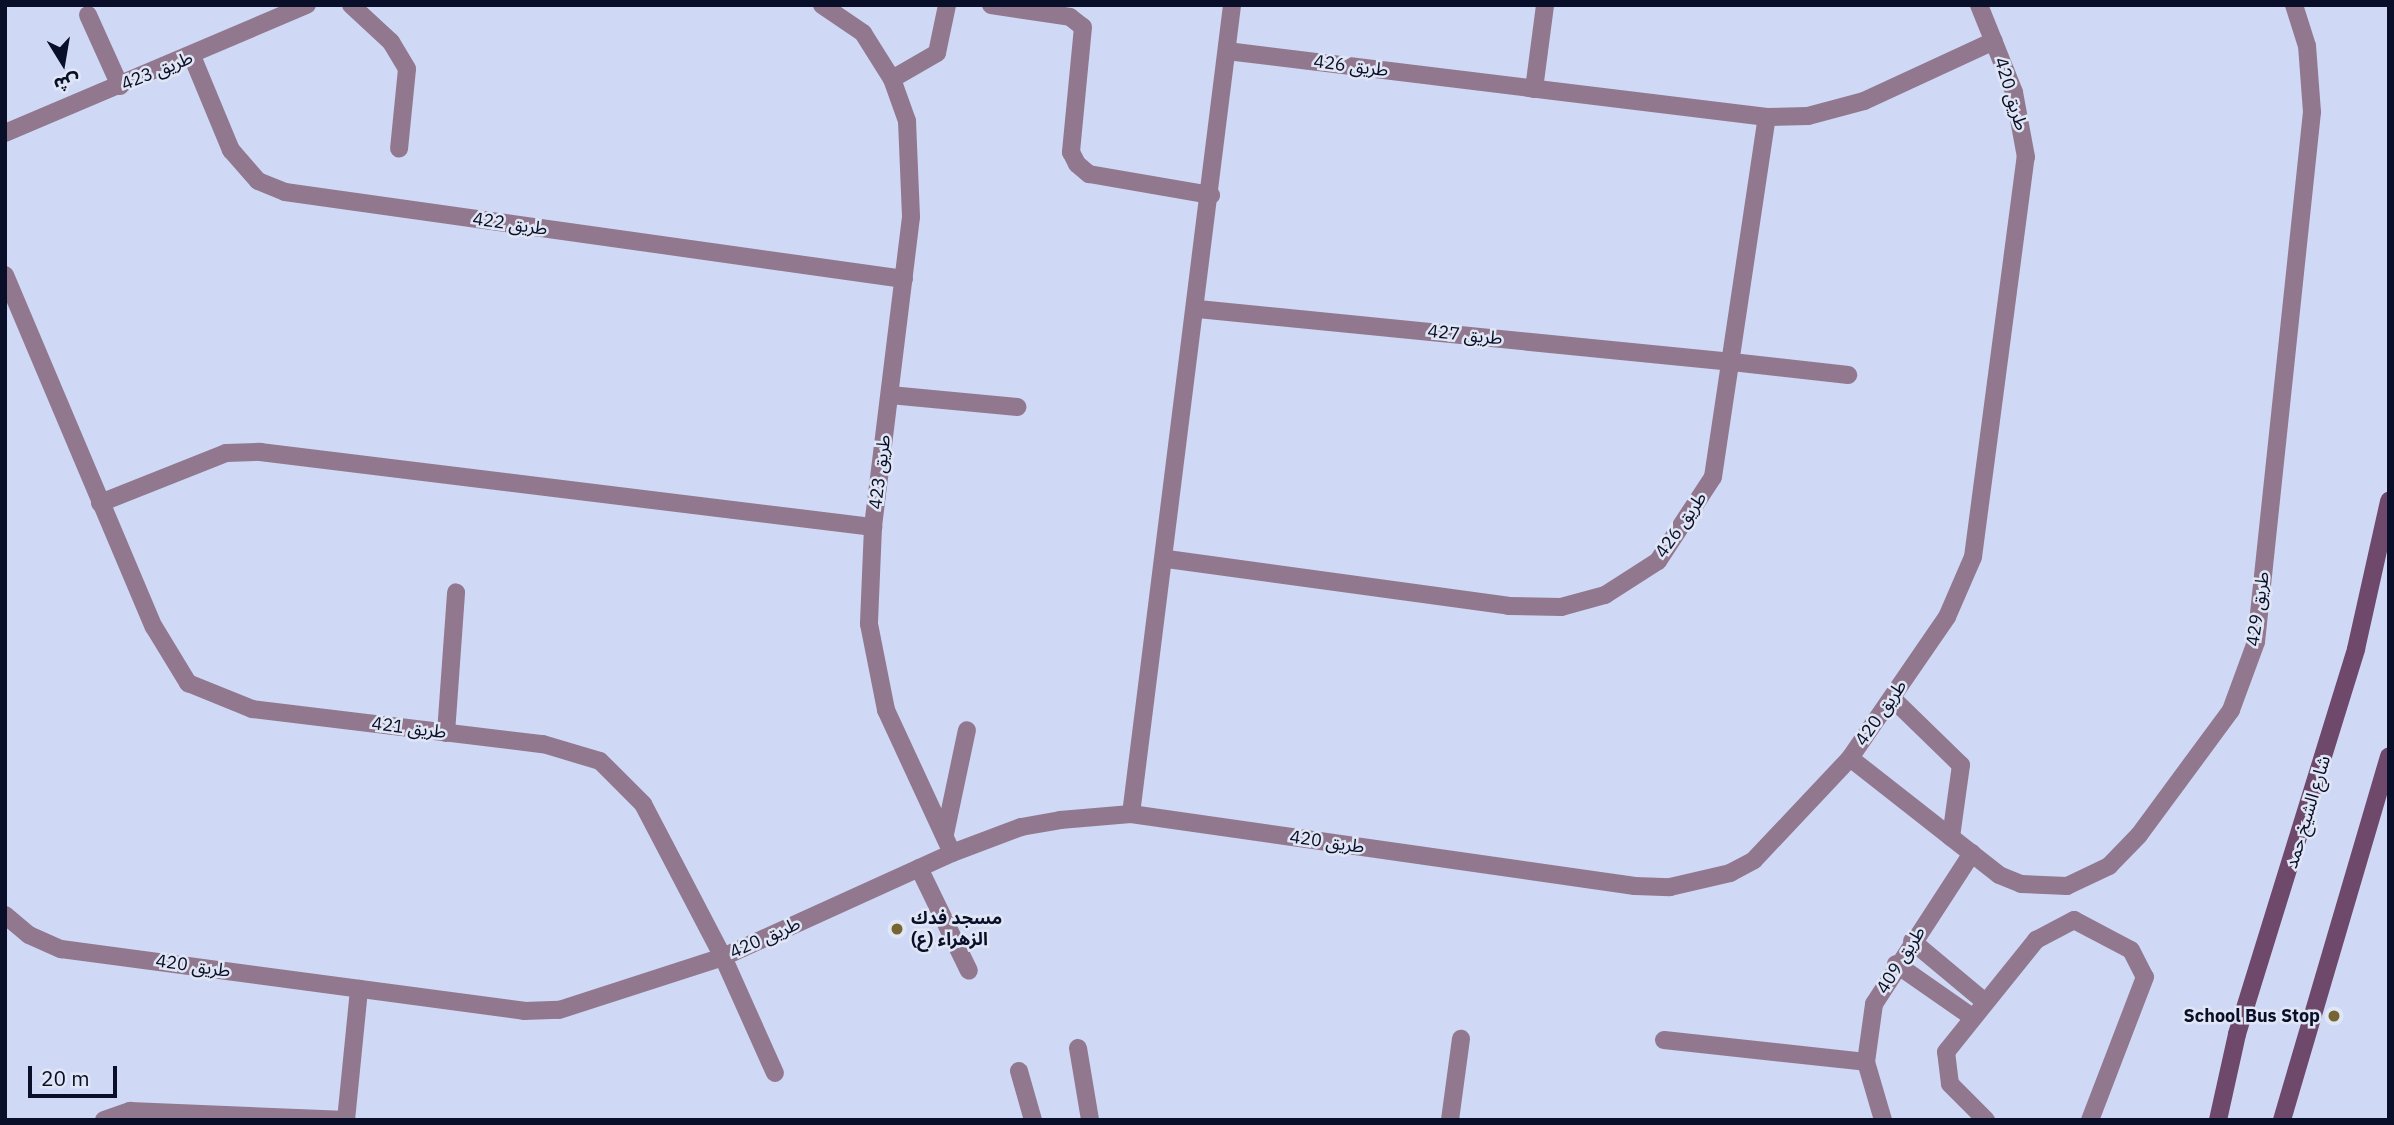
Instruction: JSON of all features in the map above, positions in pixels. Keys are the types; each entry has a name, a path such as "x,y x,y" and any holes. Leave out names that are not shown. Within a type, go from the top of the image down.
{"main road":[{"name":"شارع الشيخ حمد","path":"2218,1120 2237,1034 2356,649 2389,501"},
{"path":"2283,1120 2389,756"}],"street":[{"name":"طريق 423","path":"5,133 192,57 280,11 307,5"},
{"path":"352,5 396,48 407,69 399,149"},
{"name":"طريق 423","path":"822,5 849,18 892,79 912,159 904,279 873,527 869,624 877,682 952,853"},
{"path":"892,79 937,53 947,5"},
{"path":"991,5 1070,17 1083,27 1071,152 1077,164 1089,173 1211,195"},
{"path":"1131,814 1167,559 1232,5"},
{"path":"1535,89 1545,5"},
{"name":"طريق 420","path":"5,915 29,935 61,949 359,989 559,1010 723,957 952,853 1021,827 1131,814 1670,887 1730,873 1754,860 1850,758 1947,617 1973,557 2026,157 2024,124 1979,5"},
{"name":"طريق 429","path":"1850,758 1999,875 2044,888 2089,878 2109,866 2231,710 2256,642 2312,112 2307,46 2294,5"},
{"path":"88,15 120,86"},
{"name":"طريق 426","path":"1227,51 1767,117 1808,116 1864,101 1994,41"},
{"name":"طريق 422","path":"192,57 231,150 258,181 285,192 904,279"},
{"name":"طريق 426","path":"1167,559 1508,606 1561,607 1605,595 1658,561 1696,509 1713,478 1767,117"},
{"name":"طريق 421","path":"5,275 153,627 188,683 252,709 543,744 600,761 643,804 723,957 775,1073"},
{"name":"طريق 427","path":"1198,309 1848,375"},
{"path":"890,395 1017,407"},
{"path":"100,503 208,459 260,452 873,527"},
{"path":"446,733 456,592"},
{"path":"1892,698 1961,765 1951,836"},
{"path":"945,834 967,730"},
{"name":"طريق 409","path":"1882,1120 1866,1062 1874,1004 1896,964 1972,853"},
{"path":"919,868 969,971"},
{"path":"1986,1120 1946,1074 1951,1042 2036,940 2059,923 2088,923 2138,958 2144,987 2090,1120"},
{"path":"1912,941 1985,1002"},
{"path":"1896,964 1972,1017"},
{"path":"104,1120 130,1111 343,1120 359,989"},
{"path":"1450,1120 1461,1039"},
{"path":"1664,1040 1866,1062"},
{"path":"1077,1048 1090,1120"},
{"path":"1019,1071 1033,1120"}],"place":[{"name":"مسجد فدك الزهراء (ع)","path":"897,929"},
{"name":"School Bus Stop","path":"2334,1016"}]}
